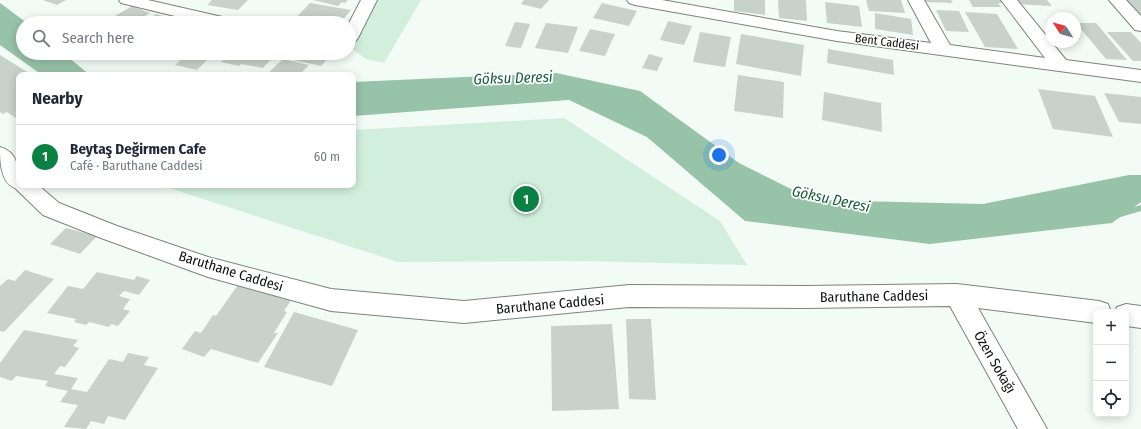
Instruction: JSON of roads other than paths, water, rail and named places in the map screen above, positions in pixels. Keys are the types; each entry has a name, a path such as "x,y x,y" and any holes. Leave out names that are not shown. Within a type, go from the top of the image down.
{"street":[{"path":"127,0 194,16"},
{"path":"356,25 368,4 368,0"},
{"name":"Bent Caddesi","path":"635,0 658,2 837,36 1060,64 1141,76"},
{"path":"916,0 943,49"},
{"path":"1009,0 1060,64"},
{"path":"1117,0 1141,26"},
{"path":"0,154 16,177"},
{"name":"Baruthane Caddesi","path":"27,188 51,209 109,232 208,267 331,300 464,312 629,296 957,295 1093,311"},
{"name":"Özen Sokağı","path":"957,295 1033,429"},
{"path":"1129,315 1141,317"}],"water":[{"path":"0,3 18,16 16,16 16,56 0,45"},
{"path":"21,60 72,60 86,72 38,72"},
{"path":"556,73 640,91 739,163 813,200 983,204 1129,175 1141,175 1141,202 1112,223 930,244 745,221 647,137 569,100 356,116 356,82"}],"waterway":[{"name":"Göksu Deresi","path":"1117,215 1141,208"}],"place":[{"name":"Beytaş Değirmen Cafe","path":"526,199"}]}
